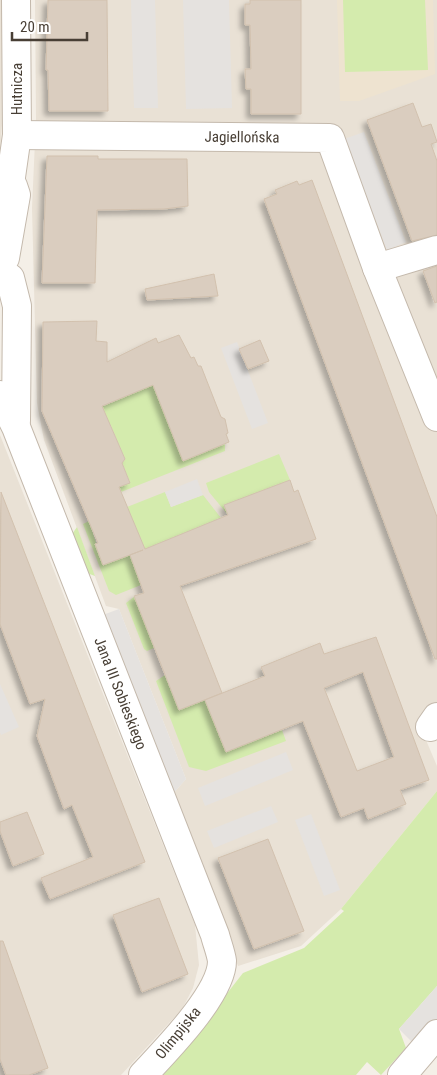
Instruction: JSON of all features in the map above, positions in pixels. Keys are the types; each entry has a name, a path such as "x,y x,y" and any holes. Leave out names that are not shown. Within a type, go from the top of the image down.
{"street":[{"name":"Hutnicza","path":"0,206 11,177 17,135 16,0"},
{"name":"Jagiellońska","path":"17,135 330,138 377,268 437,416"},
{"name":"Hutnicza","path":"4,272 16,195 11,177"},
{"path":"377,268 437,250"},
{"name":"Jana III Sobieskiego","path":"4,272 17,306 16,427"},
{"name":"Jana III Sobieskiego","path":"0,395 16,427 215,935 222,962"},
{"name":"Olimpijska","path":"144,1075 192,1021 214,985 222,962"},
{"path":"402,1075 437,1034"}],"shaded area":[{"path":"0,0 6,0 6,63 0,154"},
{"path":"35,0 437,0 437,706 420,726 437,766 437,791 341,909 301,946 238,966 171,796 186,779 119,609 106,606 44,440 37,403 32,208 36,119"},
{"path":"131,0 155,0 158,108 134,108"},
{"path":"183,0 229,0 232,108 186,109"},
{"path":"337,0 433,0 435,74 359,101 340,101"},
{"path":"364,132 406,242 387,250 344,139"},
{"path":"237,342 268,423 252,429 221,348"},
{"path":"0,435 195,925 199,965 193,988 182,1009 121,1075 0,1075"},
{"path":"197,479 203,495 171,507 165,492"},
{"path":"119,609 186,779 171,796 100,616"},
{"path":"0,684 19,727 1,735 0,732"},
{"path":"286,752 293,770 205,806 198,788"},
{"path":"271,806 278,822 214,848 207,831"},
{"path":"311,814 340,890 324,896 295,820"},
{"path":"437,986 437,1028 419,1049 399,1029"}],"green space":[{"path":"343,0 425,0 428,70 345,72"},
{"path":"150,377 183,461 225,444 225,451 121,492 119,487 130,482 122,463 125,459 111,426 99,408 136,392"},
{"path":"279,454 290,480 224,505 228,515 209,492 206,483"},
{"path":"165,492 171,507 203,495 221,518 217,519 218,524 182,534 143,550 127,507"},
{"path":"89,521 103,565 130,555 141,585 116,595 109,591 83,524"},
{"path":"77,527 95,576 84,572 70,537"},
{"path":"135,596 154,648 147,651 144,649 126,603"},
{"path":"165,675 179,710 205,700 226,752 282,730 286,741 206,771 189,767 156,681"},
{"path":"437,791 437,986 399,1029 406,1048 381,1075 367,1062 356,1075 163,1075 243,973 304,948 344,911 341,909"}],"building":[{"path":"48,0 107,0 108,111 49,111 48,70 46,70"},
{"path":"250,0 301,0 301,114 251,114 251,89 246,89 245,69 251,69 250,25 245,25 245,4 250,4"},
{"path":"413,103 422,127 431,124 437,142 431,144 437,161 437,235 412,241 367,120"},
{"path":"47,156 98,156 98,159 187,159 188,206 164,209 97,210 95,283 42,283"},
{"path":"312,180 437,517 437,659 435,659 264,199 277,194 275,190 297,181 299,185"},
{"path":"437,266 437,302 435,303 423,271"},
{"path":"214,274 218,296 147,300 145,289"},
{"path":"97,321 96,341 107,342 107,362 156,338 158,343 179,335 191,358 194,357 198,366 201,366 221,417 225,419 228,433 226,434 229,442 183,461 153,385 102,406 125,459 122,463 130,483 119,487 145,549 228,515 224,505 290,480 294,492 298,490 316,539 180,586 222,693 179,710 134,596 144,593 130,555 143,550 103,565 95,544 98,543 42,411 43,322"},
{"path":"260,340 269,361 248,369 239,349"},
{"path":"1,492 145,862 50,899 41,878 93,857 72,805 64,809 37,736 45,699 30,704 0,624"},
{"path":"376,637 429,780 400,790 406,804 368,819 364,808 341,817 303,721 226,752 205,700 265,676 261,667 320,643 324,654","holes":["363,672 394,757 357,771 324,688"]},
{"path":"27,812 44,854 13,866 0,831 0,822"},
{"path":"268,839 304,931 254,949 218,858"},
{"path":"159,898 188,974 142,992 113,915"},
{"path":"0,941 3,941 48,1068 29,1075 6,1075 0,1059"}]}
